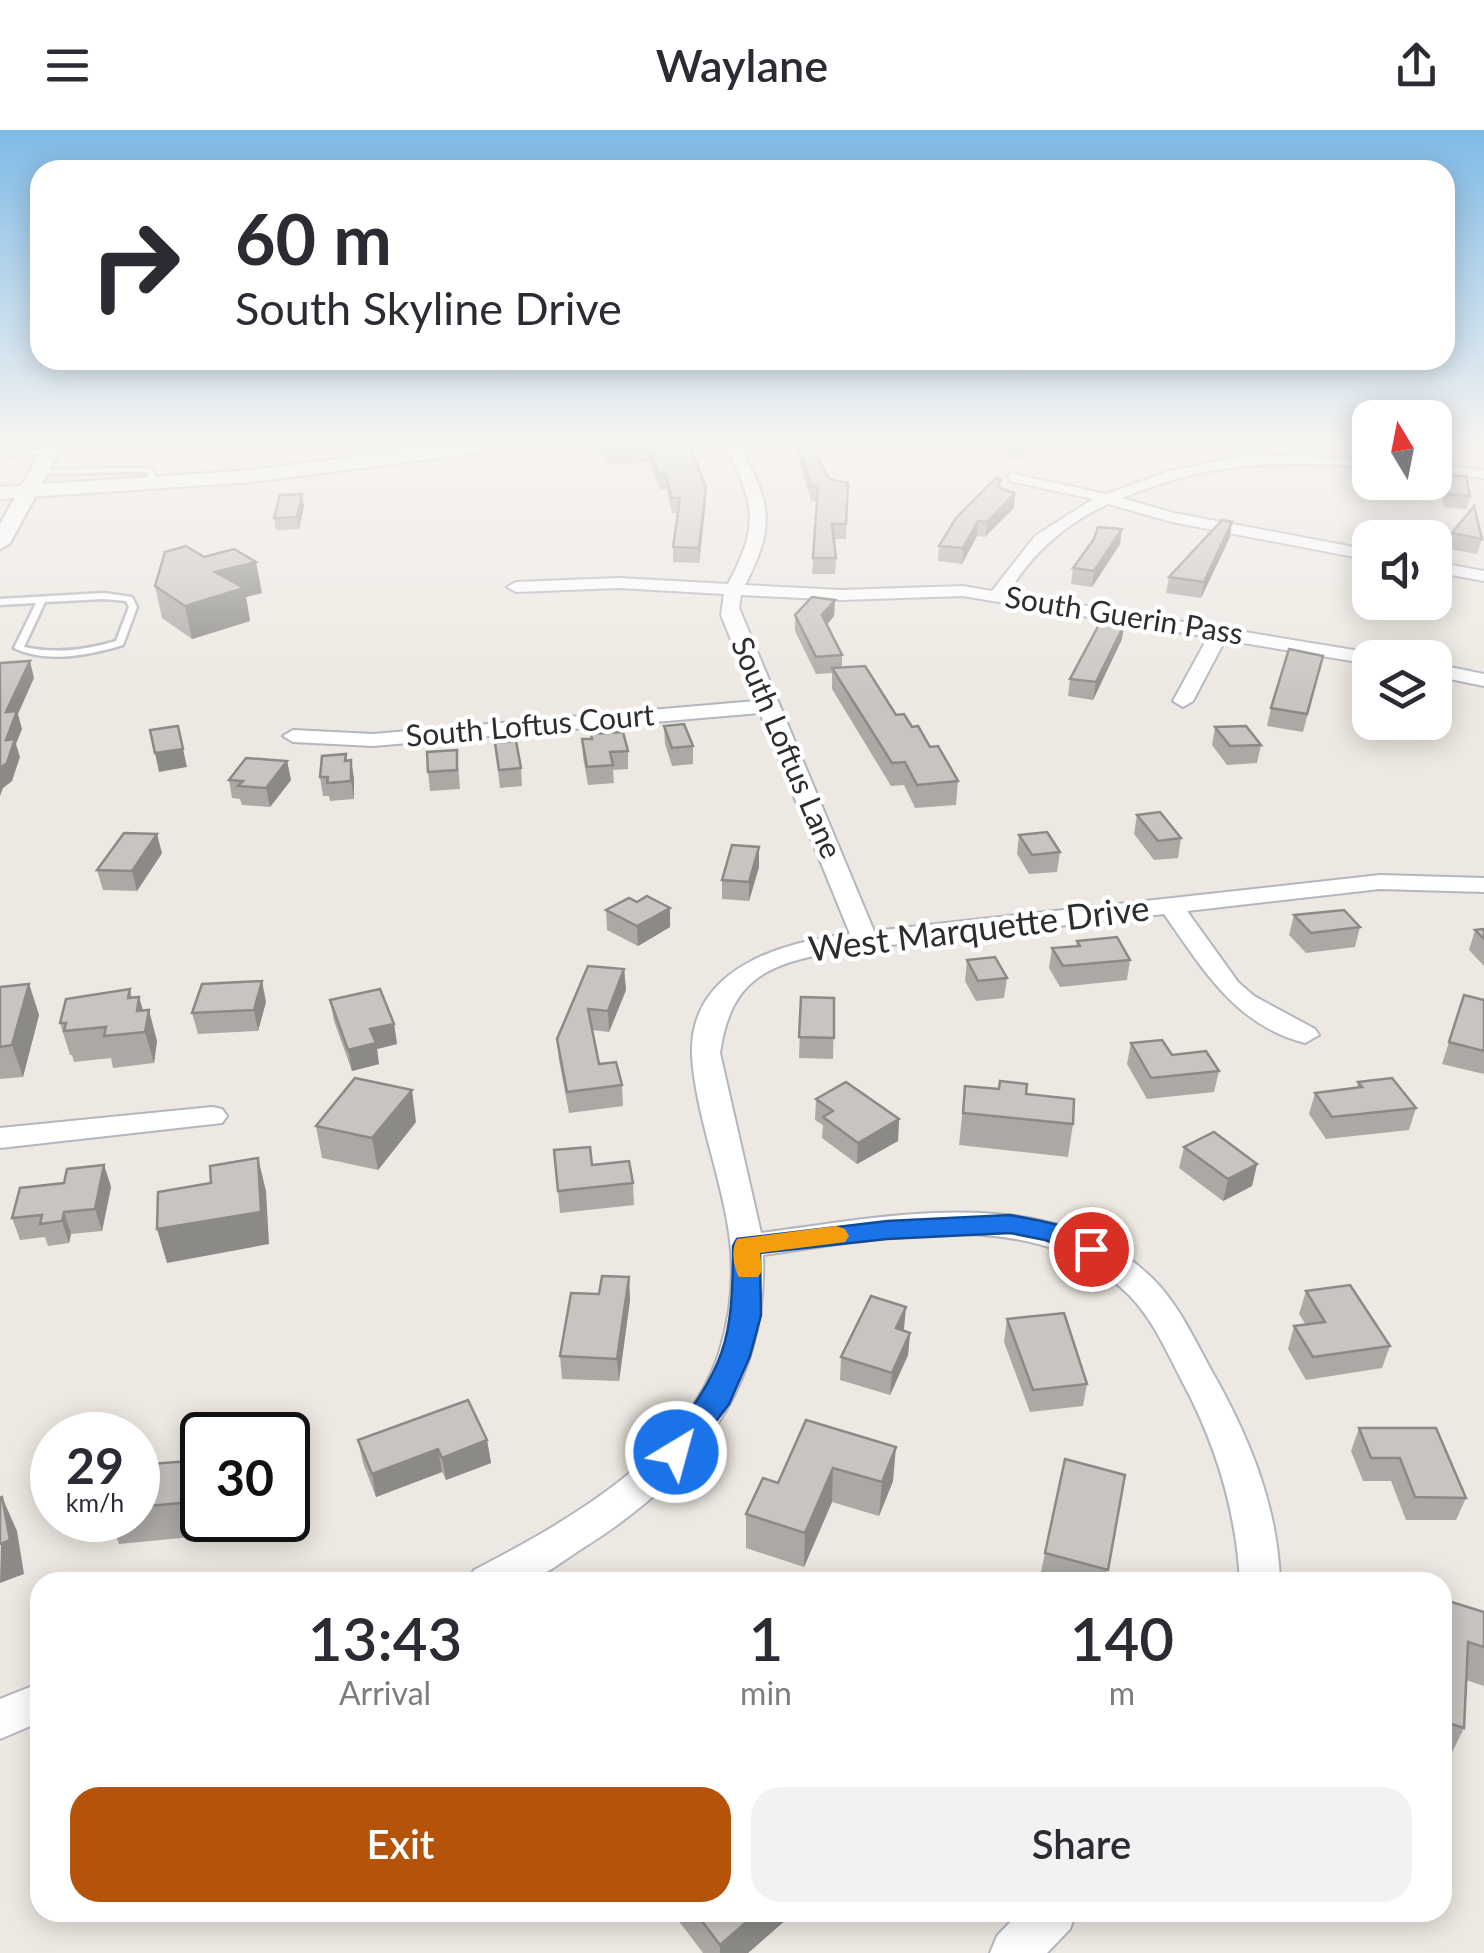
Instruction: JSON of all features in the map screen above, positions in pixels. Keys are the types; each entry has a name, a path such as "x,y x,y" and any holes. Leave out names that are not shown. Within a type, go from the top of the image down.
{"street":[{"name":"South Loftus Lane","path":"760,530 729,598 730,615 865,940"},
{"path":"998,596 1012,574 1052,530"},
{"path":"1240,530 1352,552"},
{"path":"1452,570 1484,576"},
{"name":"South Guerin Pass","path":"516,587 619,582 841,595 946,590 1352,655"},
{"path":"1182,701 1220,631"},
{"path":"1452,673 1484,680"},
{"name":"South Loftus Court","path":"294,736 373,740 767,706"},
{"name":"West Marquette Drive","path":"508,1572 560,1546 624,1502 676,1452 719,1396 736,1356 747,1315 746,1246 706,1053 708,1022 716,1002 739,978 761,963 799,950 865,940 1380,882 1484,885"},
{"path":"1170,904 1229,988 1305,1036"},
{"path":"0,1138 212,1116"},
{"path":"746,1246 887,1230 1010,1224 1051,1232 1091,1249 1140,1285 1204,1388 1238,1462 1260,1550 1260,1572"},
{"path":"0,1719 30,1706"},
{"path":"1014,1953 1043,1922"}],"lane":[{"path":"0,602 104,596 129,599 133,608 120,643 103,648 32,652 20,648 42,600"}],"building":[{"path":"675,530 701,530 699,548 673,547"},
{"path":"815,530 833,530 836,558 813,558"},
{"path":"949,530 973,530 963,548 939,546"},
{"path":"1097,530 1121,530 1094,571 1073,568"},
{"path":"1213,530 1228,530 1204,582 1169,577"},
{"path":"1480,530 1482,539 1452,533"},
{"path":"186,546 204,557 234,549 256,562 215,572 244,588 185,606 155,586 165,552"},
{"path":"812,597 835,600 822,615 842,655 816,657 795,615"},
{"path":"1102,619 1125,623 1096,682 1070,679"},
{"path":"1289,649 1323,656 1307,714 1271,708"},
{"path":"30,661 6,712 17,711 6,740 15,739 7,763 0,768 0,664"},
{"path":"865,666 896,715 904,714 912,727 918,726 930,747 938,746 958,781 917,785 905,762 892,763 832,668"},
{"path":"684,724 693,746 672,748 664,726"},
{"path":"178,726 183,749 155,753 150,730"},
{"path":"1246,726 1261,745 1230,746 1215,727"},
{"path":"623,732 628,751 610,752 613,765 587,767 582,739 592,739 591,734"},
{"path":"516,741 521,768 499,770 495,743"},
{"path":"457,750 457,770 428,772 427,752"},
{"path":"346,754 345,761 351,760 351,781 327,783 328,777 320,777 322,756"},
{"path":"246,758 287,761 266,788 238,786 243,781 229,780"},
{"path":"1160,812 1181,838 1158,841 1137,815"},
{"path":"1047,832 1060,852 1032,855 1019,835"},
{"path":"124,833 157,834 132,871 97,870"},
{"path":"732,845 759,847 749,882 722,880"},
{"path":"647,896 670,908 637,926 606,910 629,898 637,902"},
{"path":"1344,910 1360,927 1311,933 1294,915"},
{"path":"1117,937 1130,960 1063,966 1052,948 1080,946 1077,941"},
{"path":"995,957 1007,978 978,981 967,960"},
{"path":"588,966 624,969 608,1011 588,1009 599,1064 616,1062 622,1085 567,1092 557,1039"},
{"path":"262,981 254,1010 192,1013 202,984"},
{"path":"29,984 12,1045 0,1047 0,987"},
{"path":"130,989 128,998 139,997 137,1011 149,1010 145,1032 104,1036 106,1027 64,1031 66,1023 60,1023 66,999"},
{"path":"380,989 394,1024 370,1029 376,1043 348,1050 330,1000"},
{"path":"1464,995 1484,1000 1484,1051 1449,1042"},
{"path":"801,997 834,998 834,1038 799,1037"},
{"path":"1162,1040 1172,1055 1206,1051 1219,1071 1151,1078 1131,1043"},
{"path":"355,1078 412,1090 372,1138 316,1126"},
{"path":"1392,1078 1416,1108 1332,1117 1315,1093 1362,1087 1358,1082"},
{"path":"1000,1081 1027,1084 1026,1094 1074,1099 1073,1124 963,1113 965,1086 999,1089"},
{"path":"846,1082 899,1119 858,1143 823,1117 833,1111 816,1099"},
{"path":"1214,1132 1257,1164 1228,1179 1184,1147"},
{"path":"590,1147 592,1165 629,1161 633,1183 558,1191 554,1150"},
{"path":"258,1158 261,1212 157,1229 158,1192 211,1183 210,1166"},
{"path":"104,1165 95,1209 64,1212 62,1221 40,1224 42,1215 12,1218 20,1188 64,1183 67,1169"},
{"path":"602,1276 629,1277 617,1359 560,1356 571,1293 599,1294"},
{"path":"1350,1285 1390,1346 1313,1357 1294,1326 1325,1322 1306,1291"},
{"path":"871,1296 906,1307 896,1328 910,1333 892,1373 841,1357"},
{"path":"1064,1313 1087,1384 1033,1390 1007,1319"},
{"path":"468,1400 487,1440 442,1458 438,1449 372,1474 358,1440"},
{"path":"806,1420 896,1447 882,1482 833,1468 805,1533 746,1514 763,1478 778,1483"},
{"path":"1359,1428 1436,1428 1466,1498 1415,1497 1400,1458 1371,1458"},
{"path":"1065,1459 1125,1475 1108,1570 1045,1553"},
{"path":"180,1462 180,1503 160,1505 160,1463"},
{"path":"0,1498 10,1540 0,1544"},
{"path":"1452,1602 1484,1612 1484,1647 1468,1642 1464,1728 1452,1724"},
{"path":"703,1922 746,1922 720,1945"}],"slow traffic":[{"path":"749,1271 746,1246 836,1236"}],"route":[{"path":"676,1452 719,1396 736,1356 747,1315 746,1246 887,1230 1010,1224 1051,1232 1091,1249"}]}
